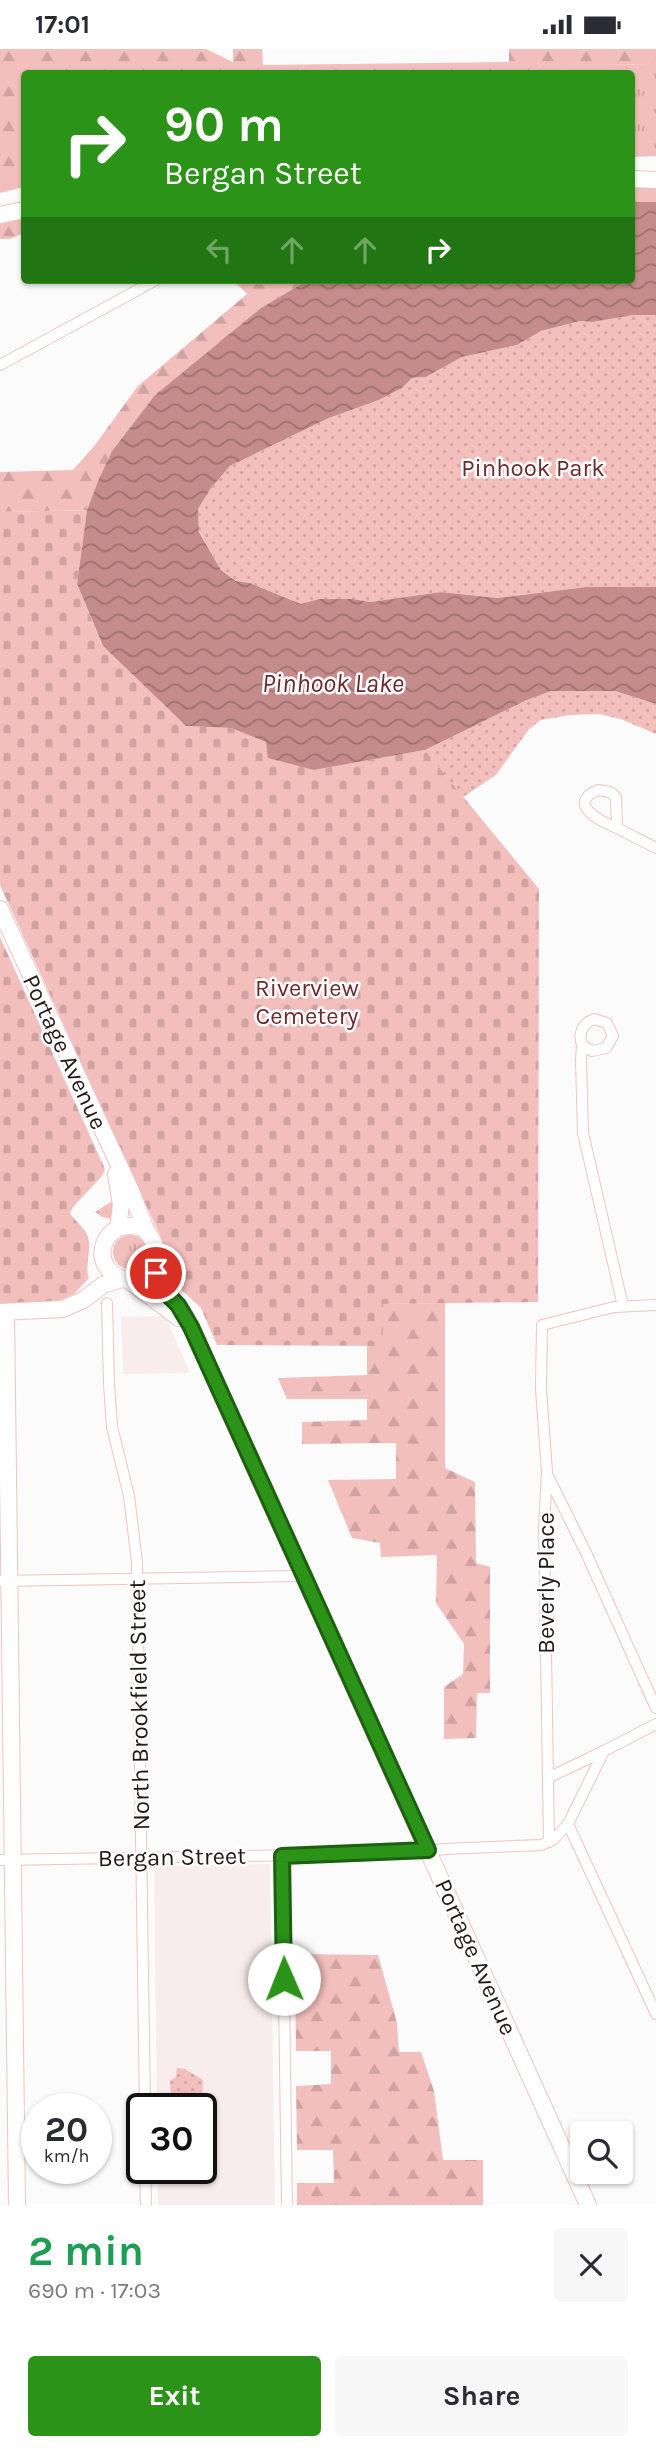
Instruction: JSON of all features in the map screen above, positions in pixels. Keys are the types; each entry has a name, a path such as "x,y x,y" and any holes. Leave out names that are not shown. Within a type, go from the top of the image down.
{"main road":[{"path":"635,179 656,180"},
{"path":"0,215 21,211"},
{"name":"Portage Avenue","path":"0,909 146,1230"},
{"name":"Portage Avenue","path":"113,1158 121,1205 118,1228"},
{"path":"17,2205 6,1859 3,1312 63,1309 83,1300 103,1285 146,1274 155,1265 156,1249 146,1230 139,1226 118,1228 112,1232 105,1241 103,1259 94,1278 76,1297 40,1310"},
{"path":"103,1259 110,1272 125,1280"},
{"name":"Portage Avenue","path":"155,1265 159,1284 178,1305 191,1327 588,2205"},
{"name":"Portage Avenue","path":"125,1280 191,1327"}],"street":[{"path":"0,365 149,284"},
{"path":"617,828 656,848"},
{"path":"582,1045 583,1133 623,1306 656,1305"},
{"name":"North Brookfield Street","path":"107,1303 111,1414 131,1507 137,1579 145,2093"},
{"name":"Beverly Place","path":"549,1842 544,1527 547,1472 541,1389 542,1325 623,1306"},
{"path":"547,1472 656,1708"},
{"path":"4,1581 303,1576"},
{"path":"548,1778 656,1724"},
{"path":"549,1842 568,1824 604,1751"},
{"path":"568,1824 656,2014"},
{"name":"Bergan Street","path":"6,1859 282,1856 534,1847 549,1842"},
{"path":"282,1856 286,2205"},
{"path":"145,2184 146,2205"}],"shaded area":[{"path":"165,1316 190,1373 123,1374 121,1317"},
{"path":"270,1864 275,2205 158,2205 158,2184 217,2184 217,2093 157,2093 154,1866"}],"green space":[{"path":"0,49 206,49 233,62 233,49 262,49 263,65 509,62 509,49 656,49 656,57 652,57 646,64 553,70 546,61 536,70 21,70 21,188 0,193"},
{"path":"652,57 656,57 656,156 635,157 635,70 536,70 547,60 604,65 645,64"},
{"path":"635,187 656,188 656,202 635,202"},
{"path":"21,220 21,234 10,239 0,239 0,223"},
{"path":"237,284 301,284 261,308 155,395 112,451 87,510 0,512 0,472 73,470 138,386 247,294"},
{"name":"Pinhook Park","path":"633,315 656,315 656,587 586,587 497,598 441,592 370,602 319,599 301,604 250,583 237,581 221,570 199,531 198,509 211,488 230,466 329,418 379,400 402,388 412,378 426,377 462,357 517,345 541,331 580,321 593,322"},
{"name":"Riverview Cemetery","path":"87,510 77,584 102,645 186,726 231,728 266,742 314,770 425,750 539,889 538,1302 383,1304 383,1346 217,1345 201,1308 172,1281 163,1242 0,885 0,512"},
{"path":"551,691 615,691 656,704 656,734 621,719 599,714 541,720 529,729 496,775 463,797 425,750 527,700"},
{"path":"0,937 105,1169 70,1213 88,1237 89,1278 74,1294 59,1301 0,1305"},
{"path":"114,1200 112,1219 95,1212"},
{"path":"130,1235 142,1240 147,1252 142,1264 130,1269 118,1264 113,1252 118,1240"},
{"path":"445,1303 445,1468 475,1482 476,1563 490,1567 490,1693 477,1693 476,1738 444,1739 444,1687 463,1674 464,1644 436,1603 437,1555 381,1557 380,1543 352,1538 328,1480 396,1479 396,1443 302,1444 302,1422 367,1420 367,1399 287,1399 278,1378 367,1375 367,1346 383,1345 382,1304"},
{"path":"295,1954 378,1955 397,2023 399,2052 421,2052 434,2091 443,2160 483,2160 483,2205 297,2205 297,2183 334,2183 333,2150 297,2150 296,2086 331,2084 331,2051 296,2051"},
{"path":"177,2068 185,2069 203,2080 202,2093 170,2093 170,2081 176,2077"}],"water":[{"name":"Pinhook Lake","path":"635,202 656,202 656,315 580,321 541,331 517,345 462,357 426,377 412,378 402,388 379,400 329,418 230,466 211,488 198,509 199,532 221,570 236,581 250,583 301,604 319,599 370,602 441,592 497,598 586,587 656,587 656,704 615,691 551,691 425,750 314,770 268,758 266,742 231,728 186,726 103,646 77,584 87,510 112,451 155,395 261,308 301,284 635,284"}],"route":[{"path":"156,1273 164,1291 178,1305 191,1327 428,1850 411,1853 282,1856 284,1979"}]}
